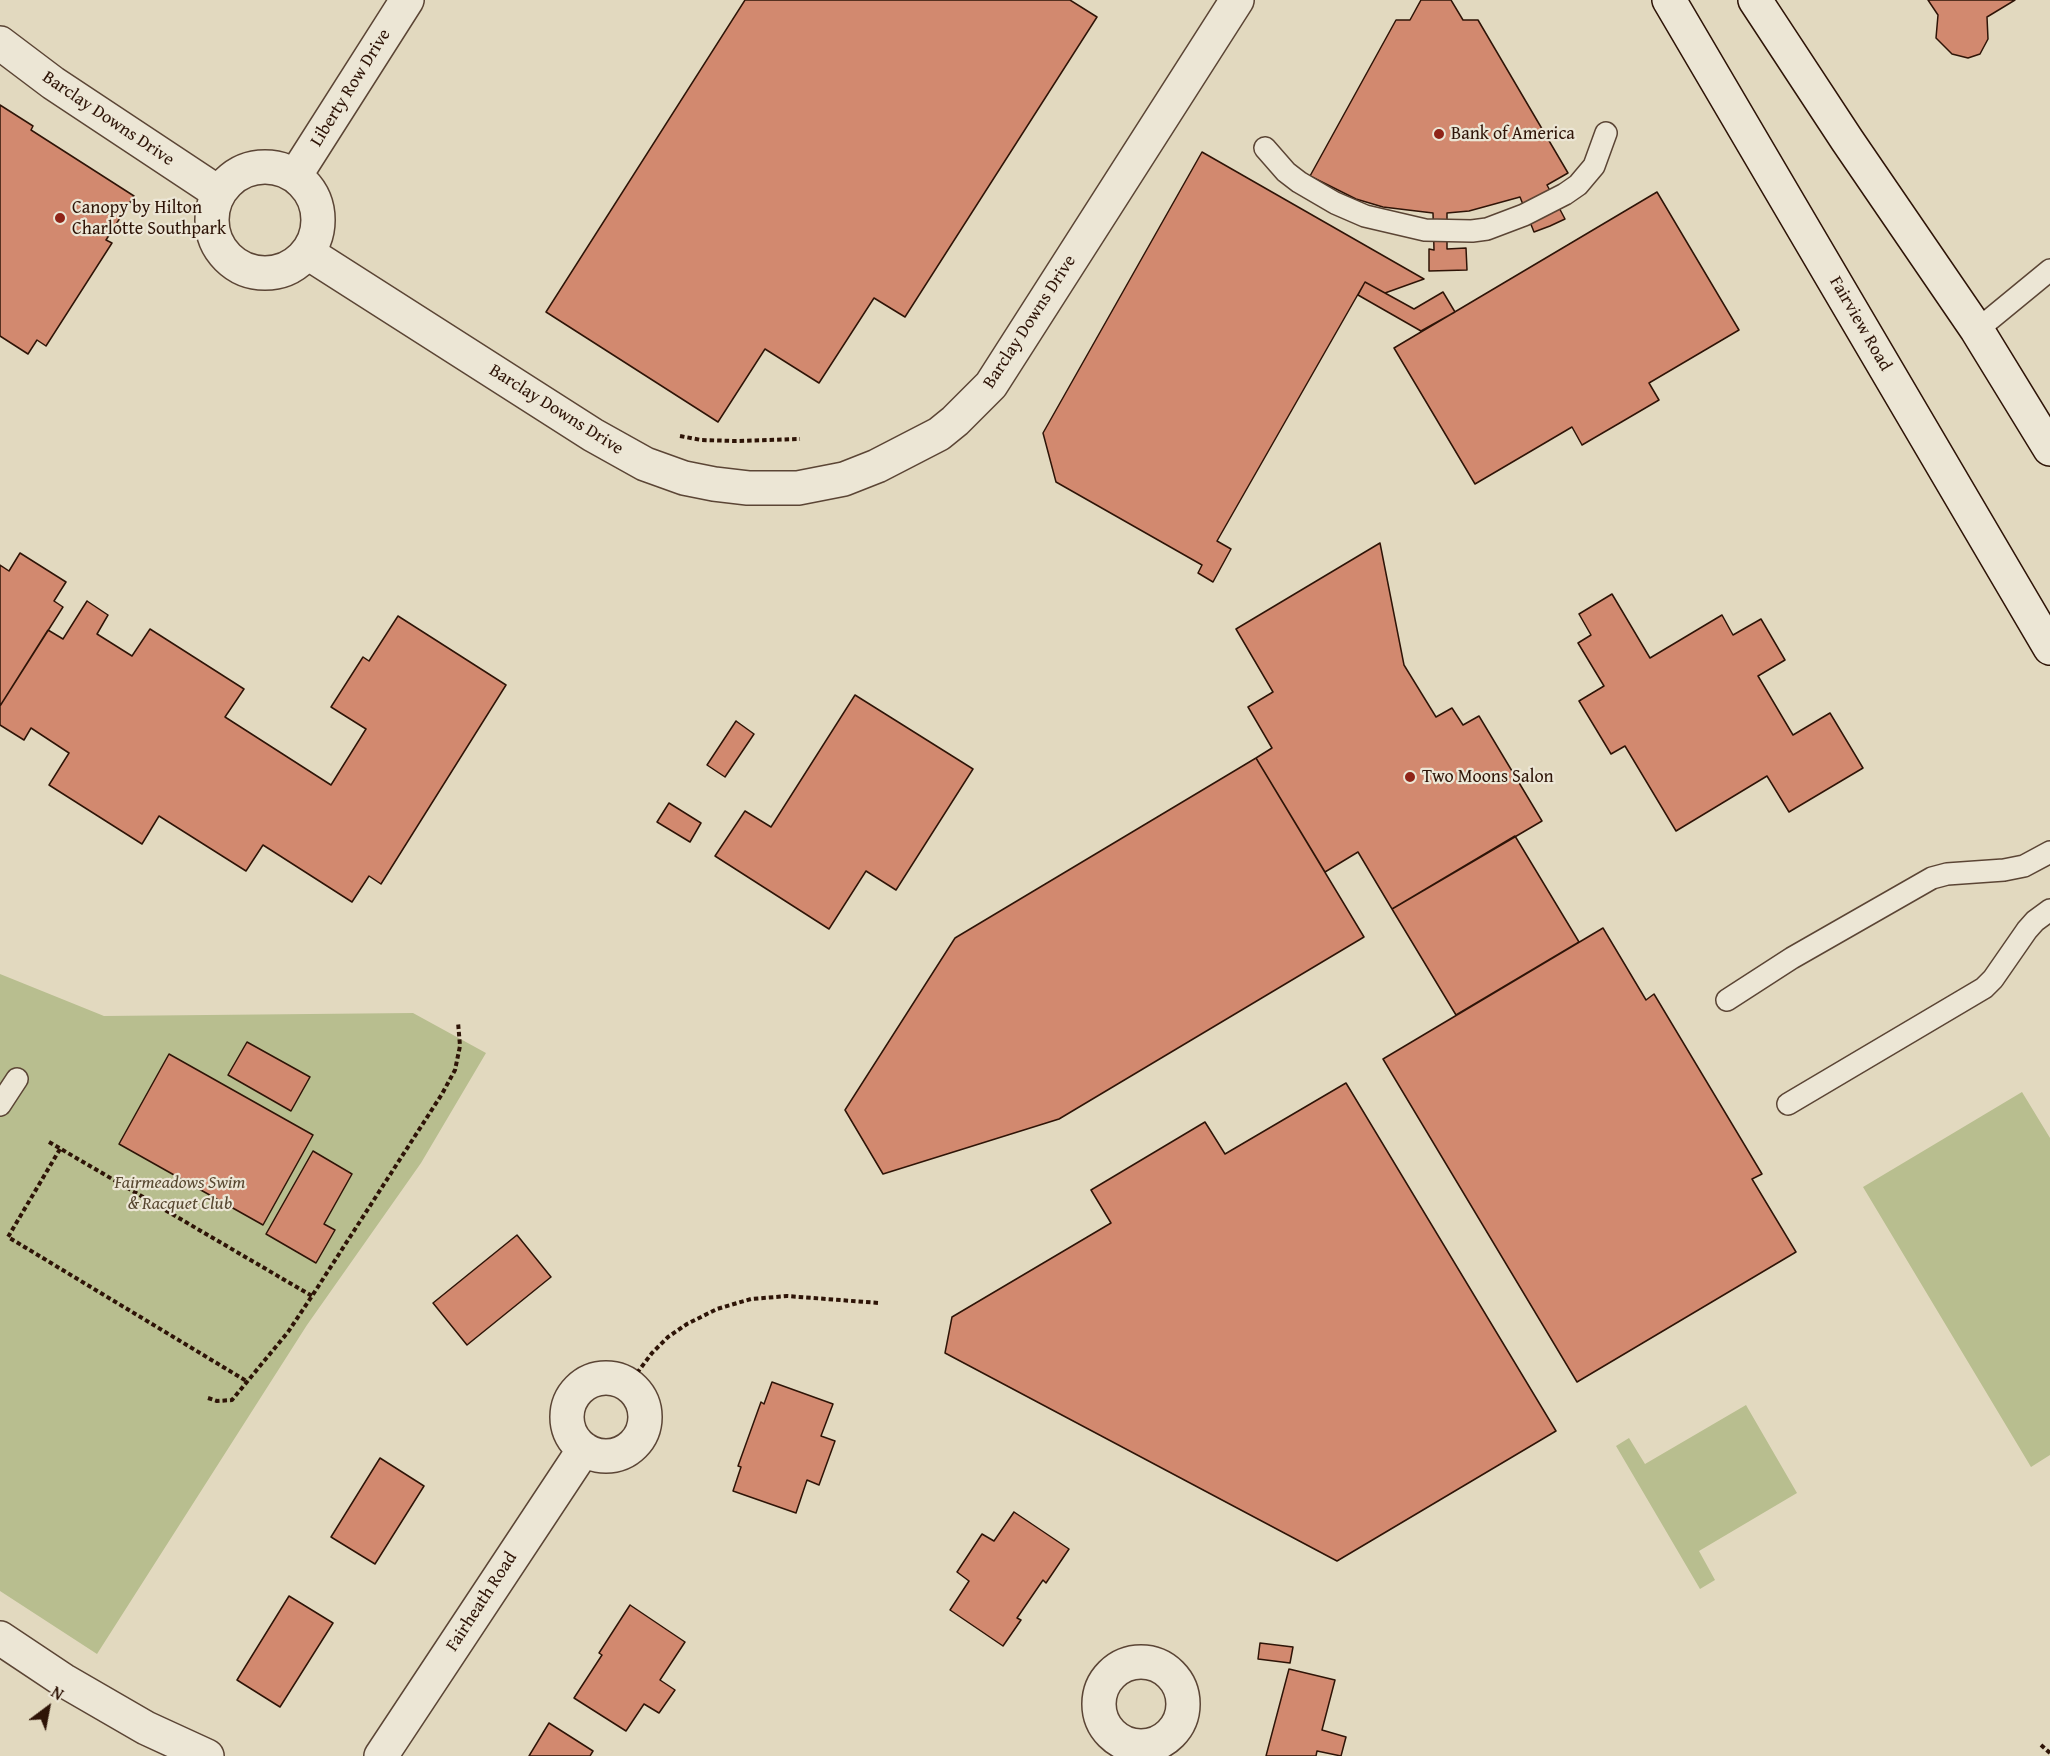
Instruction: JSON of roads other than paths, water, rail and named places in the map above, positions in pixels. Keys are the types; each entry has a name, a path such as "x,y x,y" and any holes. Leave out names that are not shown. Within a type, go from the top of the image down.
{"street":[{"name":"Liberty Row Drive","path":"295,176 407,0"},
{"name":"Barclay Downs Drive","path":"308,253 593,435 645,464 684,478 748,488 798,488 844,479 877,466 939,434 964,413 991,385 1237,0"},
{"name":"Fairview Road","path":"1669,0 2050,648"},
{"path":"1755,0 1847,140 1977,330 2050,449"},
{"name":"Barclay Downs Drive","path":"0,43 52,83 219,193"},
{"path":"262,166 279,168 295,176 308,187 316,202 320,220 316,237 308,253 295,265 279,272 261,274 243,270 228,260 217,245 211,228 212,210 219,193 230,180 244,170 262,166"},
{"path":"602,1378 615,1379 627,1384 643,1404 645,1416 638,1439 630,1448 619,1454 594,1455 584,1449 574,1440 568,1427 566,1414 569,1401 577,1389 588,1382 602,1378"},
{"name":"Fairheath Road","path":"381,1756 584,1449"},
{"path":"0,1638 63,1680 146,1728 207,1756"}],"lane":[{"path":"1264,148 1286,172 1299,182 1335,203 1365,216 1425,230 1472,231 1505,223 1546,204 1578,185 1594,166 1606,133"},
{"path":"1977,330 2050,270"},
{"path":"1727,1000 1792,958 1932,878 1947,874 2004,870 2024,866 2050,852"},
{"path":"1788,1104 1984,988 1993,979 2027,930 2050,910"},
{"path":"0,1105 17,1079"}],"place":[{"name":"Bank of America","path":"1439,134"},
{"name":"Canopy by Hilton Charlotte Southpark","path":"60,218"},
{"name":"Two Moons Salon","path":"1410,777"}],"park label":[{"name":"Fairmeadows Swim & Racquet Club","path":"180,1193"}]}
